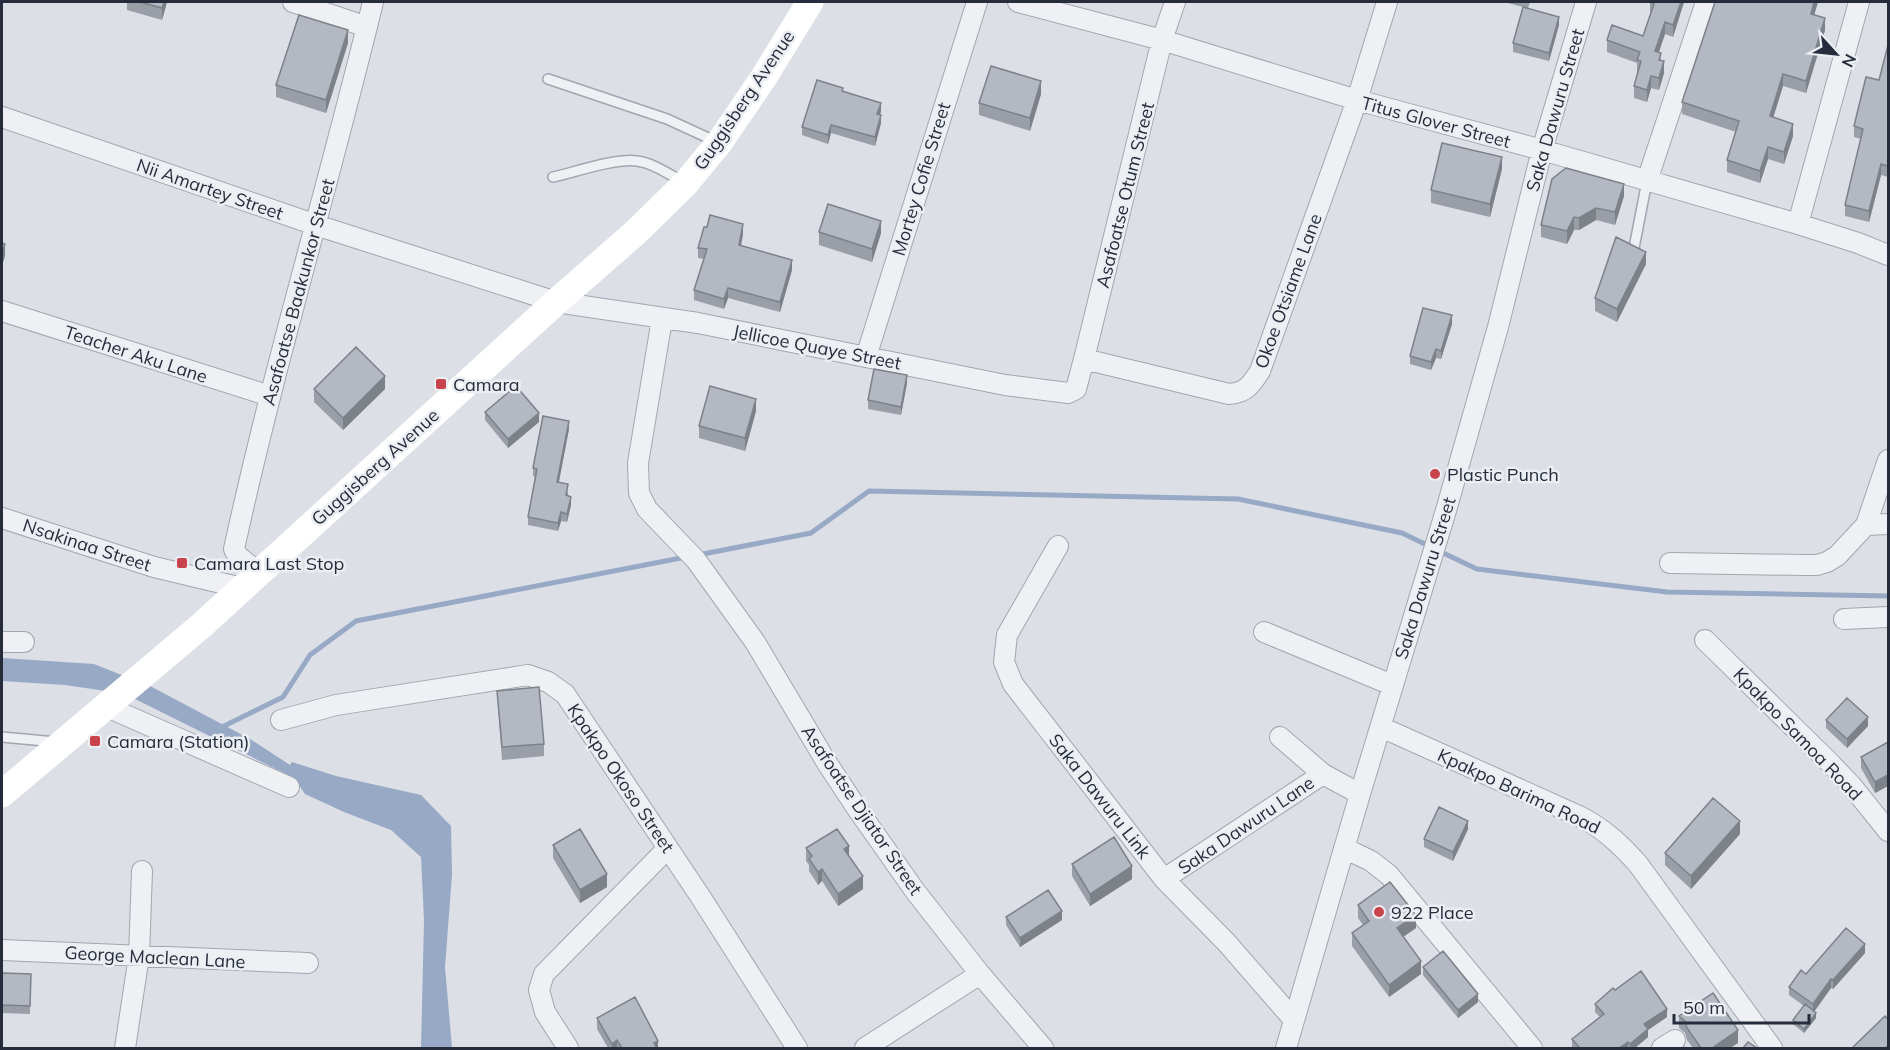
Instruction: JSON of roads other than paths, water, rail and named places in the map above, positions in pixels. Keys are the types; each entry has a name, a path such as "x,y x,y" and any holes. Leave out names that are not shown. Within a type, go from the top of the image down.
{"main road":[{"name":"Guggisberg Avenue","path":"2,794 202,626 556,302 635,233 686,183 719,143 764,77 810,2"}],"street":[{"path":"293,2 367,27"},
{"name":"Asafoatse Baakunkor Street","path":"251,581 234,549 250,473 373,2"},
{"name":"Mortey Cofie Street","path":"866,357 977,2"},
{"name":"Titus Glover Street","path":"1018,2 1162,40 1357,100 1542,150 1798,224 1888,255"},
{"name":"Asafoatse Otum Street","path":"1076,388 1162,40 1175,2"},
{"name":"Okoe Otsiame Lane","path":"1084,359 1229,394 1240,393 1252,383 1260,371 1357,100 1387,2"},
{"name":"Saka Dawuru Street","path":"1286,1048 1392,685 1447,507 1498,327 1542,150 1586,2"},
{"path":"1647,181 1706,2"},
{"path":"1798,224 1859,2"},
{"name":"Nii Amartey Street","path":"2,117 316,225 556,302"},
{"name":"Jellicoe Quaye Street","path":"556,302 698,323 1005,385 1068,393 1076,388"},
{"name":"Teacher Aku Lane","path":"2,311 270,396"},
{"name":"Asafoatse Djiator Street","path":"662,319 638,463 639,493 647,509 696,560 755,642 827,763 915,891 980,974 1043,1048"},
{"path":"1670,563 1816,565 1827,562 1837,556 1866,525 1888,460"},
{"name":"Nsakinaa Street","path":"2,518 154,567 251,581"},
{"path":"1866,525 1888,524"},
{"name":"Saka Dawuru Link","path":"1058,546 1007,635 1004,662 1013,684 1164,879 1226,942 1294,1020"},
{"path":"1844,619 1888,616"},
{"path":"1264,632 1392,685"},
{"name":"Kpakpo Samoa Road","path":"1705,640 1851,784 1888,831"},
{"path":"2,642 24,642"},
{"name":"Kpakpo Okoso Street","path":"281,720 336,705 528,675 548,682 565,694 797,1048"},
{"path":"111,701 289,787"},
{"name":"Kpakpo Barima Road","path":"1381,726 1579,816 1616,840 1638,864 1772,1048"},
{"path":"1280,737 1323,774"},
{"name":"Saka Dawuru Lane","path":"1164,879 1323,774 1360,794"},
{"path":"1344,848 1371,861 1389,875 1532,1048"},
{"path":"568,1048 545,1012 539,990 544,974 668,849"},
{"path":"125,1048 139,956 142,871"},
{"name":"George Maclean Lane","path":"2,950 308,963"},
{"path":"865,1048 980,974"}],"lane":[{"path":"548,79 667,118 719,143"},
{"path":"554,177 620,161 636,161 649,164 686,183"},
{"path":"1634,248 1647,181"},
{"path":"2,737 61,743"}],"water":[{"path":"2,658 94,664 152,687 250,739 290,765 292,762 336,776 421,795 451,826 452,875 445,967 452,1048 421,1048 424,920 421,857 391,830 305,794 294,778 137,700 106,691 65,685 2,681"}],"waterway":[{"path":"698,555 811,533 869,491 1238,499 1402,533 1431,547"},
{"path":"1439,551 1477,569 1667,592 1888,596"},
{"path":"224,726 283,697 310,655 356,621 686,557"}],"place":[{"name":"Camara","path":"441,384"},
{"name":"Plastic Punch","path":"1435,474"},
{"name":"Camara Last Stop","path":"182,563"},
{"name":"Camara (Station)","path":"95,741"},
{"name":"922 Place","path":"1379,912"}]}
